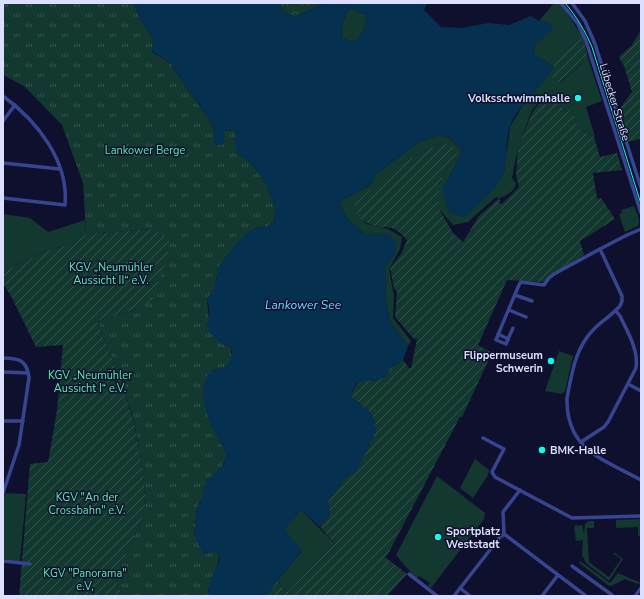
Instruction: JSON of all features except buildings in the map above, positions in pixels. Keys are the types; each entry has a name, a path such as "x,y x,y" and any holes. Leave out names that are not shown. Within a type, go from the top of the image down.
{"street":[{"name":"Lübecker Straße","path":"561,3 578,24 586,41 641,213"},
{"name":"Lübecker Straße","path":"572,3 585,21 595,44 641,188"},
{"path":"3,96 30,118 52,149 65,187 65,205 3,198"},
{"path":"3,121 15,105"},
{"path":"3,163 60,169"},
{"path":"513,328 506,344 496,340 521,282 544,285 548,278 554,274 627,234 641,229"},
{"path":"600,249 622,296 622,301 616,311 589,334 576,355 567,404 571,426 580,442 591,453 641,480"},
{"path":"515,295 532,301"},
{"path":"509,310 526,317"},
{"path":"580,442 604,427 608,422 636,368 637,356 620,316 616,311"},
{"path":"3,358 15,358 21,360 28,373 28,388 19,445 3,493"},
{"path":"3,372 28,373"},
{"path":"628,384 641,391"},
{"path":"3,421 23,421"},
{"path":"483,438 504,449 492,472 492,475 572,518 641,516"},
{"path":"504,534 503,512 520,490"},
{"path":"504,534 586,596"},
{"path":"454,596 500,537 504,534"},
{"path":"3,561 30,564"},
{"path":"572,566 612,595"},
{"path":"408,574 437,596"},
{"path":"542,596 558,575"},
{"path":"460,588 470,596"},
{"path":"635,596 641,588"}],"green space":[{"name":"Lankower Berge","path":"3,3 134,3 139,17 153,39 152,52 170,63 213,126 215,145 224,131 236,130 236,152 251,163 264,180 276,208 274,222 266,227 256,228 237,243 218,268 215,288 207,299 209,320 222,344 231,347 230,360 227,367 213,370 208,416 226,453 226,457 220,469 206,481 207,486 203,487 203,497 197,508 194,535 212,551 220,554 216,569 211,578 208,592 210,596 125,596 118,588 116,577 146,510 143,470 134,420 121,381 97,321 141,308 154,229 86,234 83,183 62,125 24,86 3,75"},
{"path":"280,3 325,3 295,17 283,12"},
{"path":"554,3 560,3 583,37 548,63 533,54 535,44 552,30 550,23 539,21"},
{"path":"353,9 366,15 364,30 355,42 343,39 341,30 347,11"},
{"path":"641,30 641,139 627,142 617,112 632,92 624,66 619,57 632,45"},
{"path":"583,37 588,58 559,83 549,74 554,67 548,63"},
{"path":"588,58 602,101 586,107 595,137 579,129 572,111 566,112 551,90 532,110 518,148 512,178 516,183 514,189 499,199 496,197 468,222 453,225 439,209 439,184 448,167 456,158 441,143 402,163 355,212 367,224 388,229 402,237 400,249 389,269 394,296 393,318 411,341 408,346 390,322 386,300 385,267 395,254 390,235 365,234 347,219 339,202 372,184 375,175 419,142 439,135 451,139 460,148 460,157 443,189 504,172 510,127 524,103 549,74 560,83"},
{"path":"551,90 566,112 572,110 579,129 594,137 600,157 617,153 622,170 593,173 597,199 601,198 615,219 580,241 584,255 554,274 545,282 507,280 478,345 492,353 462,417 460,417 388,554 385,557 407,574 387,596 266,596 277,581 288,592 334,543 320,527 330,515 328,501 347,476 356,472 372,414 350,396 358,382 374,381 385,377 390,369 403,360 409,368 411,368 417,339 414,339 395,317 397,292 394,288 390,268 401,254 407,240 394,229 378,227 364,221 355,211 355,203 402,163 441,143 449,144 454,148 457,154 456,158 448,167 439,184 439,209 453,233 463,242 479,216 498,199 500,200 499,203 502,204 519,187 516,175 518,147 533,111"},
{"path":"634,206 639,224 638,226 625,232 619,214 622,213 621,210"},
{"path":"3,214 30,218 48,232 85,220 86,234 73,243 46,251 3,272"},
{"path":"154,229 169,239 168,256 152,299 141,308 97,321 121,381 134,422 143,470 146,510 116,577 118,588 125,596 19,596 30,464 48,462 57,410 63,345 36,347 3,283 3,272 46,251 73,243 86,234"},
{"path":"559,351 573,356 565,391 562,394 545,391"},
{"path":"475,459 489,470 488,475 473,498 460,488"},
{"name":"Sportplatz Weststadt","path":"437,476 485,513 484,519 431,588 428,586 430,583 419,576 417,578 413,575 396,555"},
{"path":"5,493 26,494 20,562 3,559 3,500"},
{"path":"301,510 334,543 288,592 277,581 302,551 283,530"},
{"path":"641,519 641,536 638,536 638,527 616,528 616,520"},
{"path":"589,521 594,521 594,528 587,528 589,562 609,577 621,559 614,554 614,552 623,559 609,581 586,563 582,555 583,540 576,541 574,526 582,525 584,534 585,524"},
{"path":"580,561 610,583 618,573 641,583 638,584 625,579 609,586 579,563"}],"water":[{"name":"Lankower See","path":"134,3 280,3 283,12 295,17 325,3 427,3 424,10 441,27 461,28 489,23 509,25 531,16 539,21 550,23 553,30 535,44 533,53 554,67 514,117 508,131 505,166 501,178 493,190 464,217 448,212 443,189 460,157 460,148 451,139 439,135 419,142 375,175 372,184 339,202 347,219 365,234 390,235 397,243 395,254 385,267 386,300 390,322 408,346 403,360 390,369 385,377 374,381 357,382 350,396 372,414 376,432 356,472 347,476 328,501 330,515 320,527 301,510 284,530 302,550 266,596 210,596 208,591 210,581 220,554 216,551 207,554 203,553 194,535 197,508 203,497 203,487 207,486 206,481 220,469 226,457 226,453 217,437 205,408 203,390 208,375 214,370 225,367 228,364 232,350 231,347 222,344 212,336 207,328 206,325 210,312 207,299 215,288 218,268 245,234 256,228 266,227 274,222 276,208 264,180 251,163 236,152 235,130 224,131 224,144 215,146 213,126 170,63 152,51 153,39 139,17","holes":["353,9 366,15 366,23 361,36 355,42 343,39 341,30 347,11"]}],"tram line":[{"path":"565,3 587,35 592,47 641,204"}],"place":[{"name":"Volksschwimmhalle","path":"578,98"},
{"name":"Flippermuseum Schwerin","path":"551,361"},
{"name":"BMK-Halle","path":"542,450"},
{"name":"Sportplatz Weststadt","path":"438,537"}],"park label":[{"name":"KGV „Neumühler Aussicht II“ e.V.","path":"111,273"},
{"name":"KGV „Neumühler Aussicht I“ e.V.","path":"90,381"},
{"name":"KGV \"An der Crossbahn\" e.V.","path":"87,503"},
{"name":"KGV \"Panorama\" e.V,","path":"85,579"}]}
